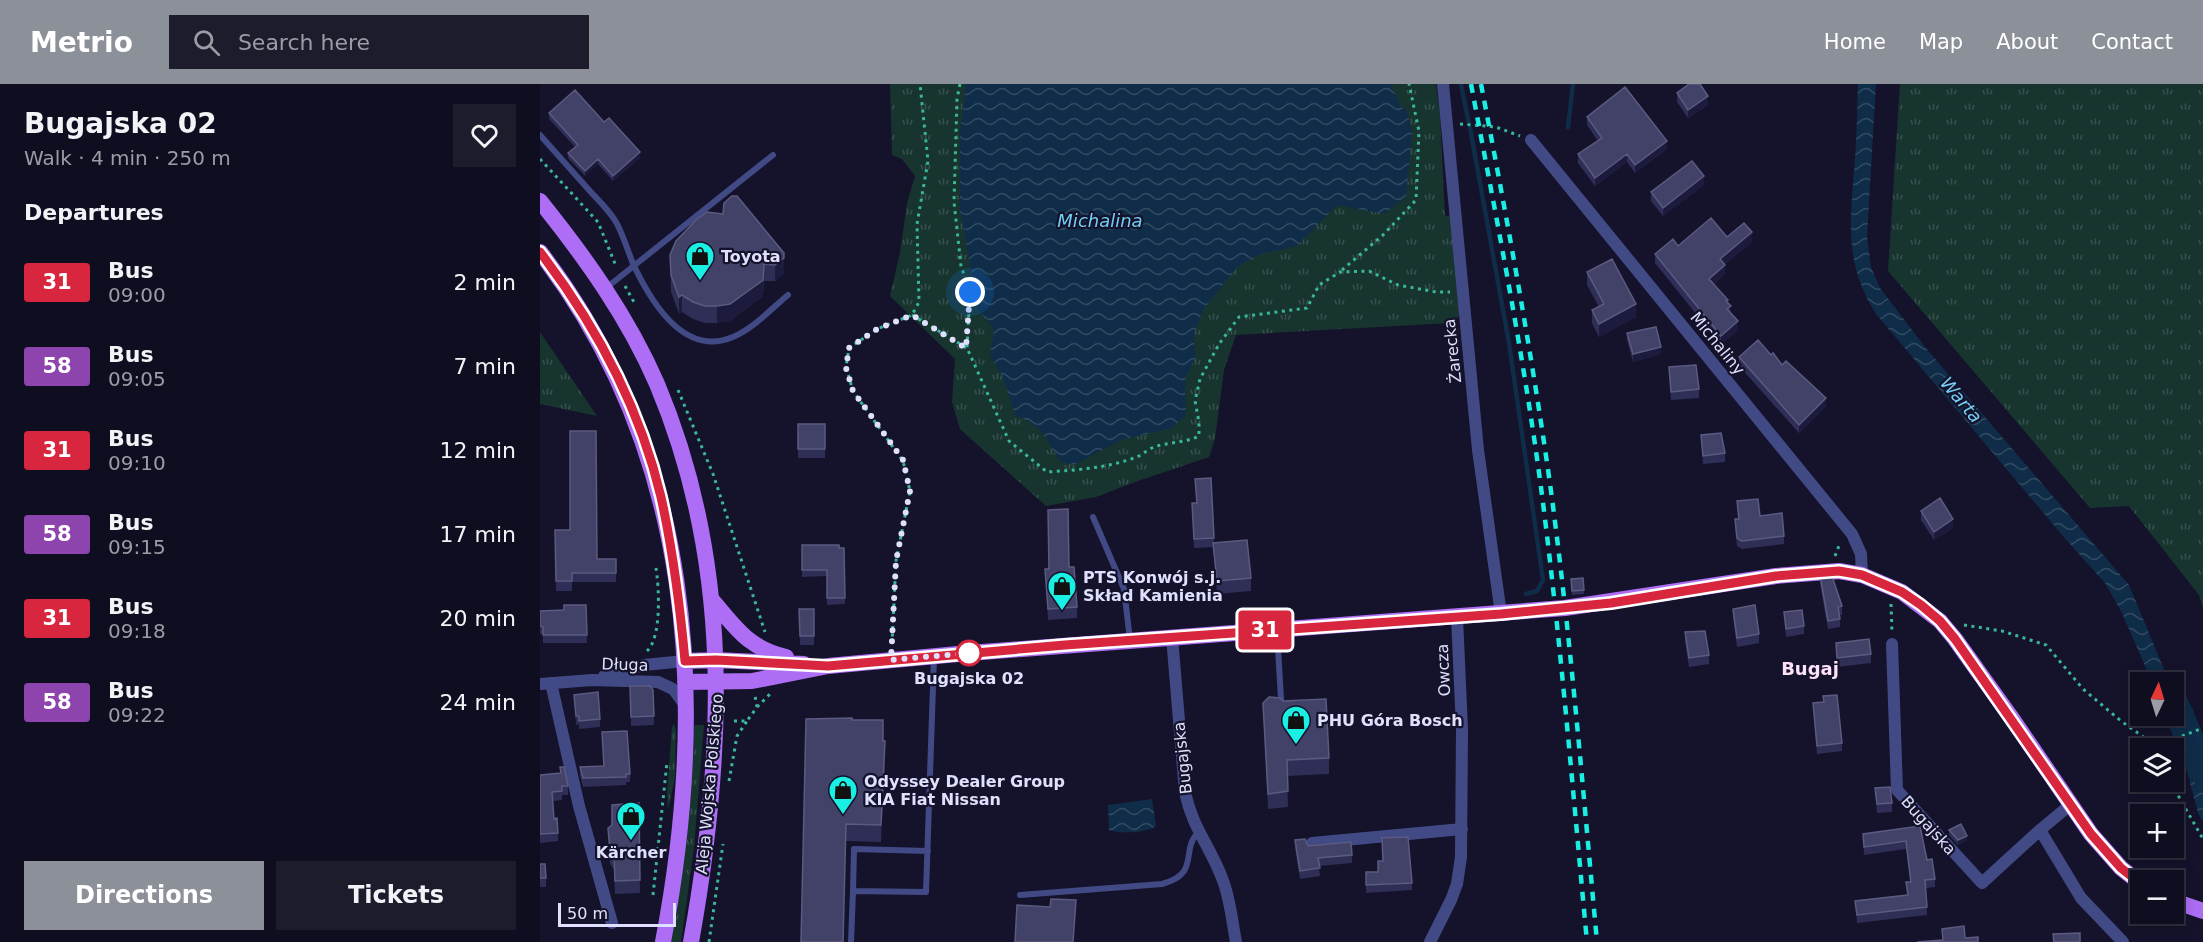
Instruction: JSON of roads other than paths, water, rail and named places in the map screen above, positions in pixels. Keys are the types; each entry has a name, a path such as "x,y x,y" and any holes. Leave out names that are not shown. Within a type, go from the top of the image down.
{"main road":[{"name":"Aleja Wojska Polskiego","path":"540,201 571,239 605,288 620,312 656,383 684,458 702,525 712,600 717,720 709,813 691,942"},
{"name":"Aleja Wojska Polskiego","path":"540,252 584,314 624,391 661,497 680,610 685,661 684,764 678,839 663,942"},
{"path":"685,682 752,681 828,666 934,656 1501,614 1611,603 1776,576 1839,571 1862,575 1902,592 1940,621 1955,639 2091,834 2130,875"},
{"path":"712,600 742,634 760,649 828,666"},
{"path":"685,661 716,660 828,666"},
{"path":"2184,904 2203,911"}],"street":[{"name":"Żarecka","path":"1443,84 1478,450 1501,614"},
{"name":"Michaliny","path":"1531,140 1852,534 1862,554 1862,575"},
{"name":"Owcza","path":"1430,942 1452,900 1457,884 1462,829 1462,729 1457,617"},
{"name":"Bugajska","path":"1172,637 1185,792 1189,811 1198,833 1223,880 1236,942"},
{"name":"Bugajska","path":"1892,644 1897,790 1982,883 2070,805"},
{"name":"Długa","path":"592,680 644,665 685,661"},
{"name":"Długa","path":"545,683 592,680 658,682 673,689 685,705"},
{"path":"545,683 612,923"},
{"path":"1312,843 1462,829"},
{"path":"2040,830 2081,898 2123,942"}],"lane":[{"path":"540,135 611,214 617,223 634,267 652,298 668,321 679,330 693,338 718,341 732,337 754,323 788,295"},
{"path":"605,288 773,155"},
{"path":"1094,517 1124,589 1130,640"},
{"path":"1276,629 1281,699"},
{"path":"853,891 926,892 934,656"},
{"path":"1020,895 1162,884 1173,881 1183,872 1189,861 1194,838 1198,833"},
{"path":"851,942 854,849 928,851"}],"water":[{"name":"Michalina","path":"966,84 1391,84 1401,107 1407,111 1412,132 1406,197 1384,214 1337,205 1297,246 1260,254 1237,267 1203,310 1193,337 1196,356 1185,379 1186,415 1172,428 1121,440 1074,465 1061,462 1038,428 1015,415 1003,377 990,356 994,330 978,309 960,210 960,134"},
{"path":"1858,84 1876,84 1867,236 1871,267 1880,288 1925,347 2129,585 2165,672 2148,672 2122,613 2105,583 1876,314 1865,294 1853,257 1851,219"},
{"path":"2184,693 2194,712 2190,721 2194,728 2176,735 2171,726 2184,726"},
{"path":"2197,733 2203,744 2203,822 2198,813 2184,760 2184,739"},
{"path":"1152,799 1156,826 1133,832 1109,830 1108,805"}],"waterway":[{"path":"1461,84 1469,124"},
{"path":"1568,127 1573,84"},
{"path":"1470,128 1509,343 1543,580 1537,591 1526,594"},
{"name":"Warta","path":"2184,726 2203,771"}],"railway":[{"path":"1471,84 1535,443 1561,663 1587,942"},
{"path":"1481,84 1519,287 1551,491 1571,660 1597,942"}],"place":[{"name":"Toyota","path":"700,282"},
{"name":"PTS Konwój s.j. Skład Kamienia","path":"1062,612"},
{"name":"Bugajska 02","path":"969,653"},
{"name":"PHU Góra Bosch","path":"1296,746"},
{"name":"Odyssey Dealer Group KIA Fiat Nissan","path":"843,816"},
{"name":"Kärcher","path":"631,842"}],"district":[{"name":"Bugaj","path":"1810,669"}]}
